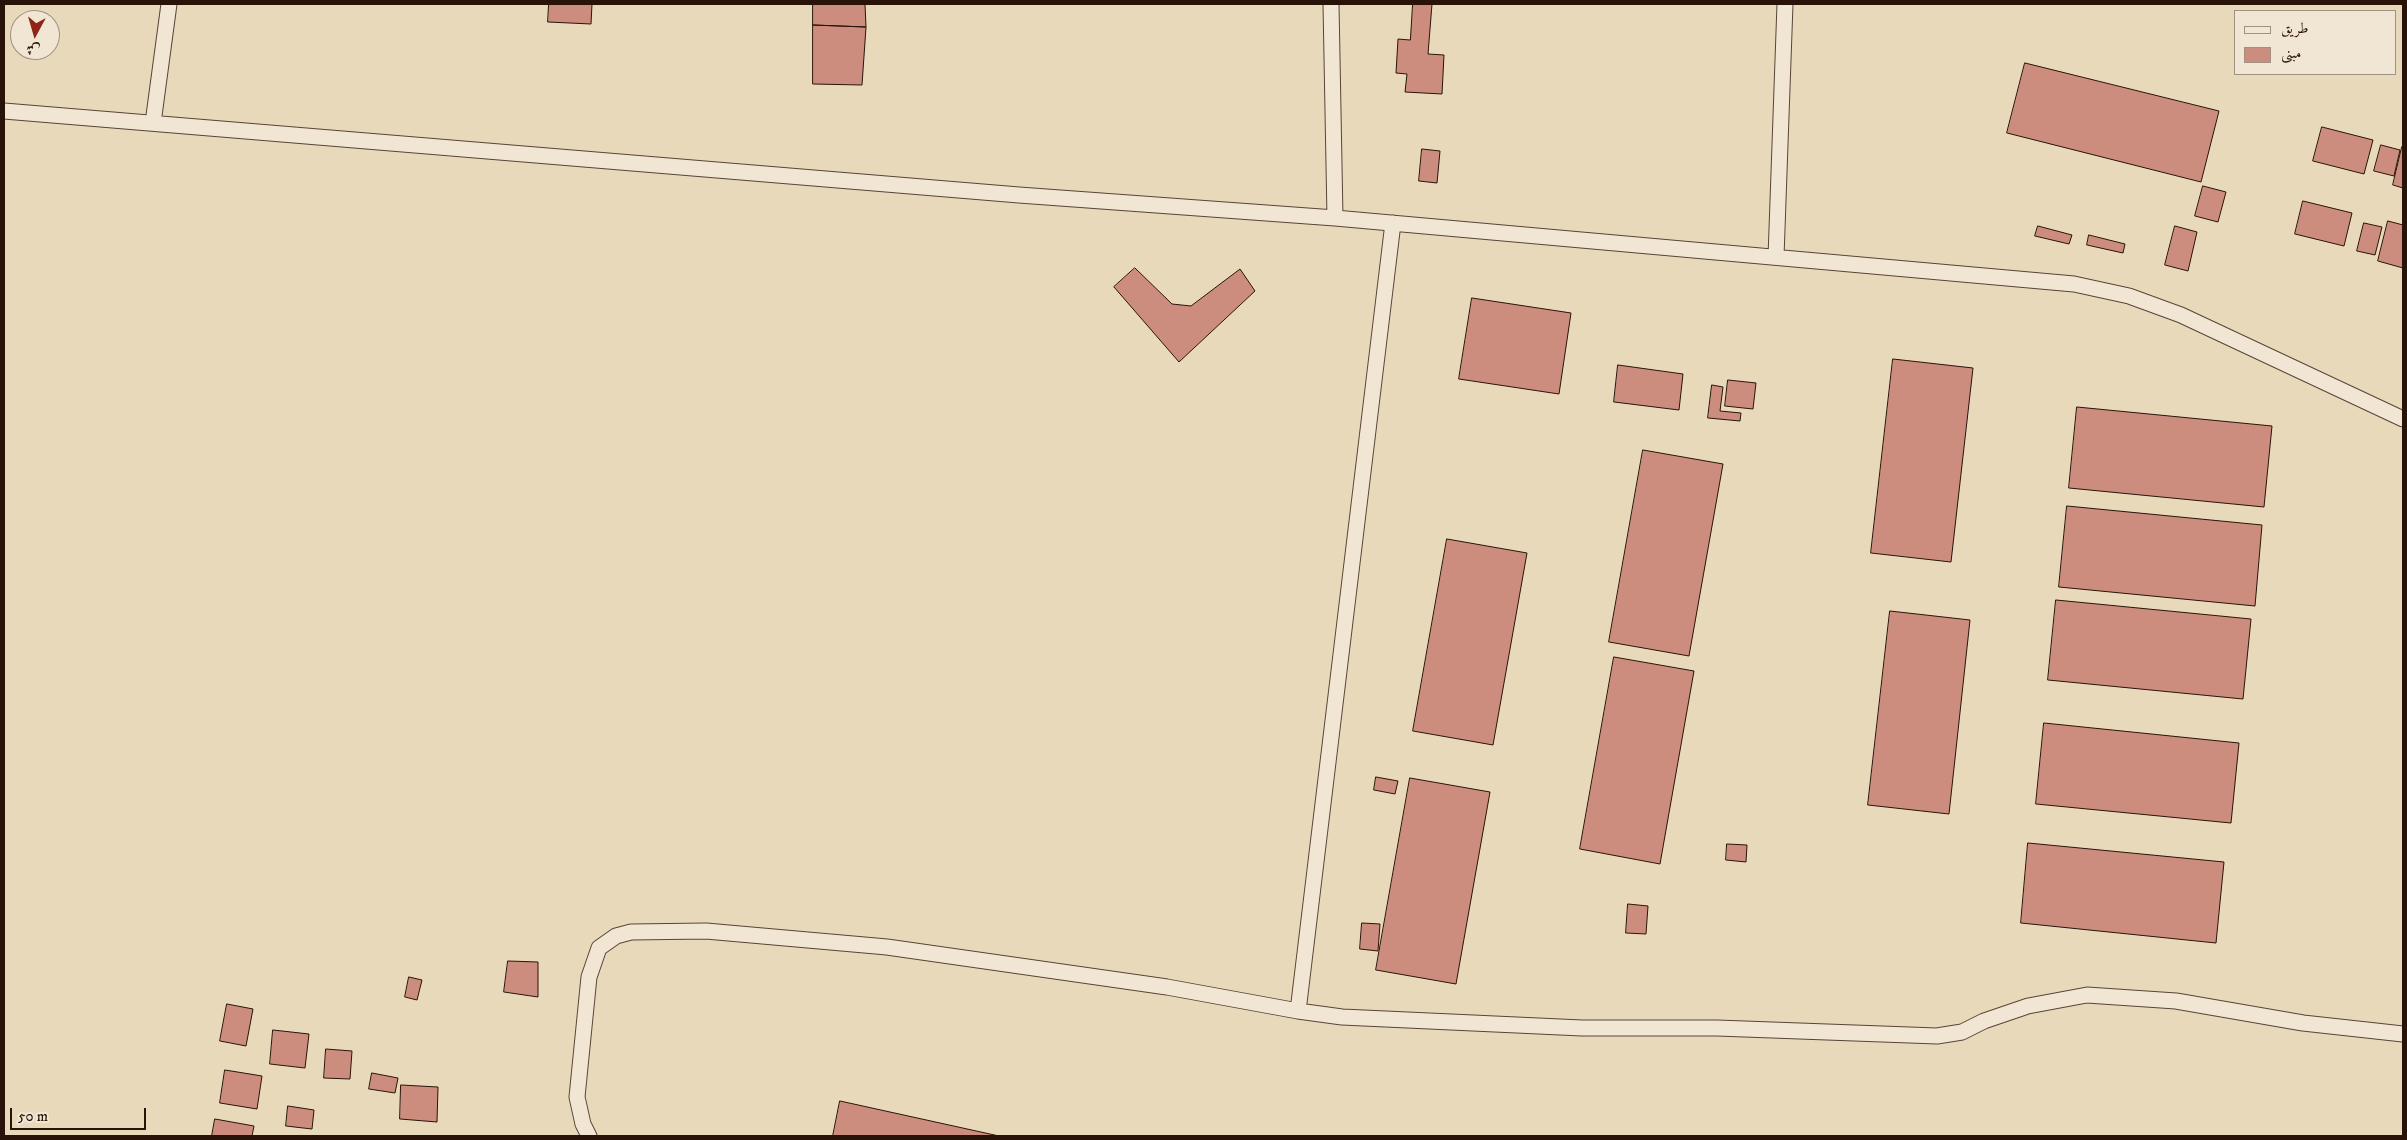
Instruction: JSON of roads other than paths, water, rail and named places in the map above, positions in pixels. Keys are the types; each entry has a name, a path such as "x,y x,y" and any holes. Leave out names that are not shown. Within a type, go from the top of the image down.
{"street":[{"path":"153,123 169,4"},
{"path":"1331,4 1334,218"},
{"path":"1776,257 1785,4"},
{"path":"4,111 1009,194 1334,218 2074,284 2129,296 2181,315 2403,419"},
{"path":"1298,1011 1393,224"},
{"path":"589,1136 583,1124 577,1096 590,977 599,948 616,936 631,932 706,931 887,947 1167,987 1298,1011 1342,1017 1572,1027 1717,1028 1938,1036 1962,1032 1984,1021 2028,1006 2086,995 2176,1001 2303,1023 2403,1034"}]}
